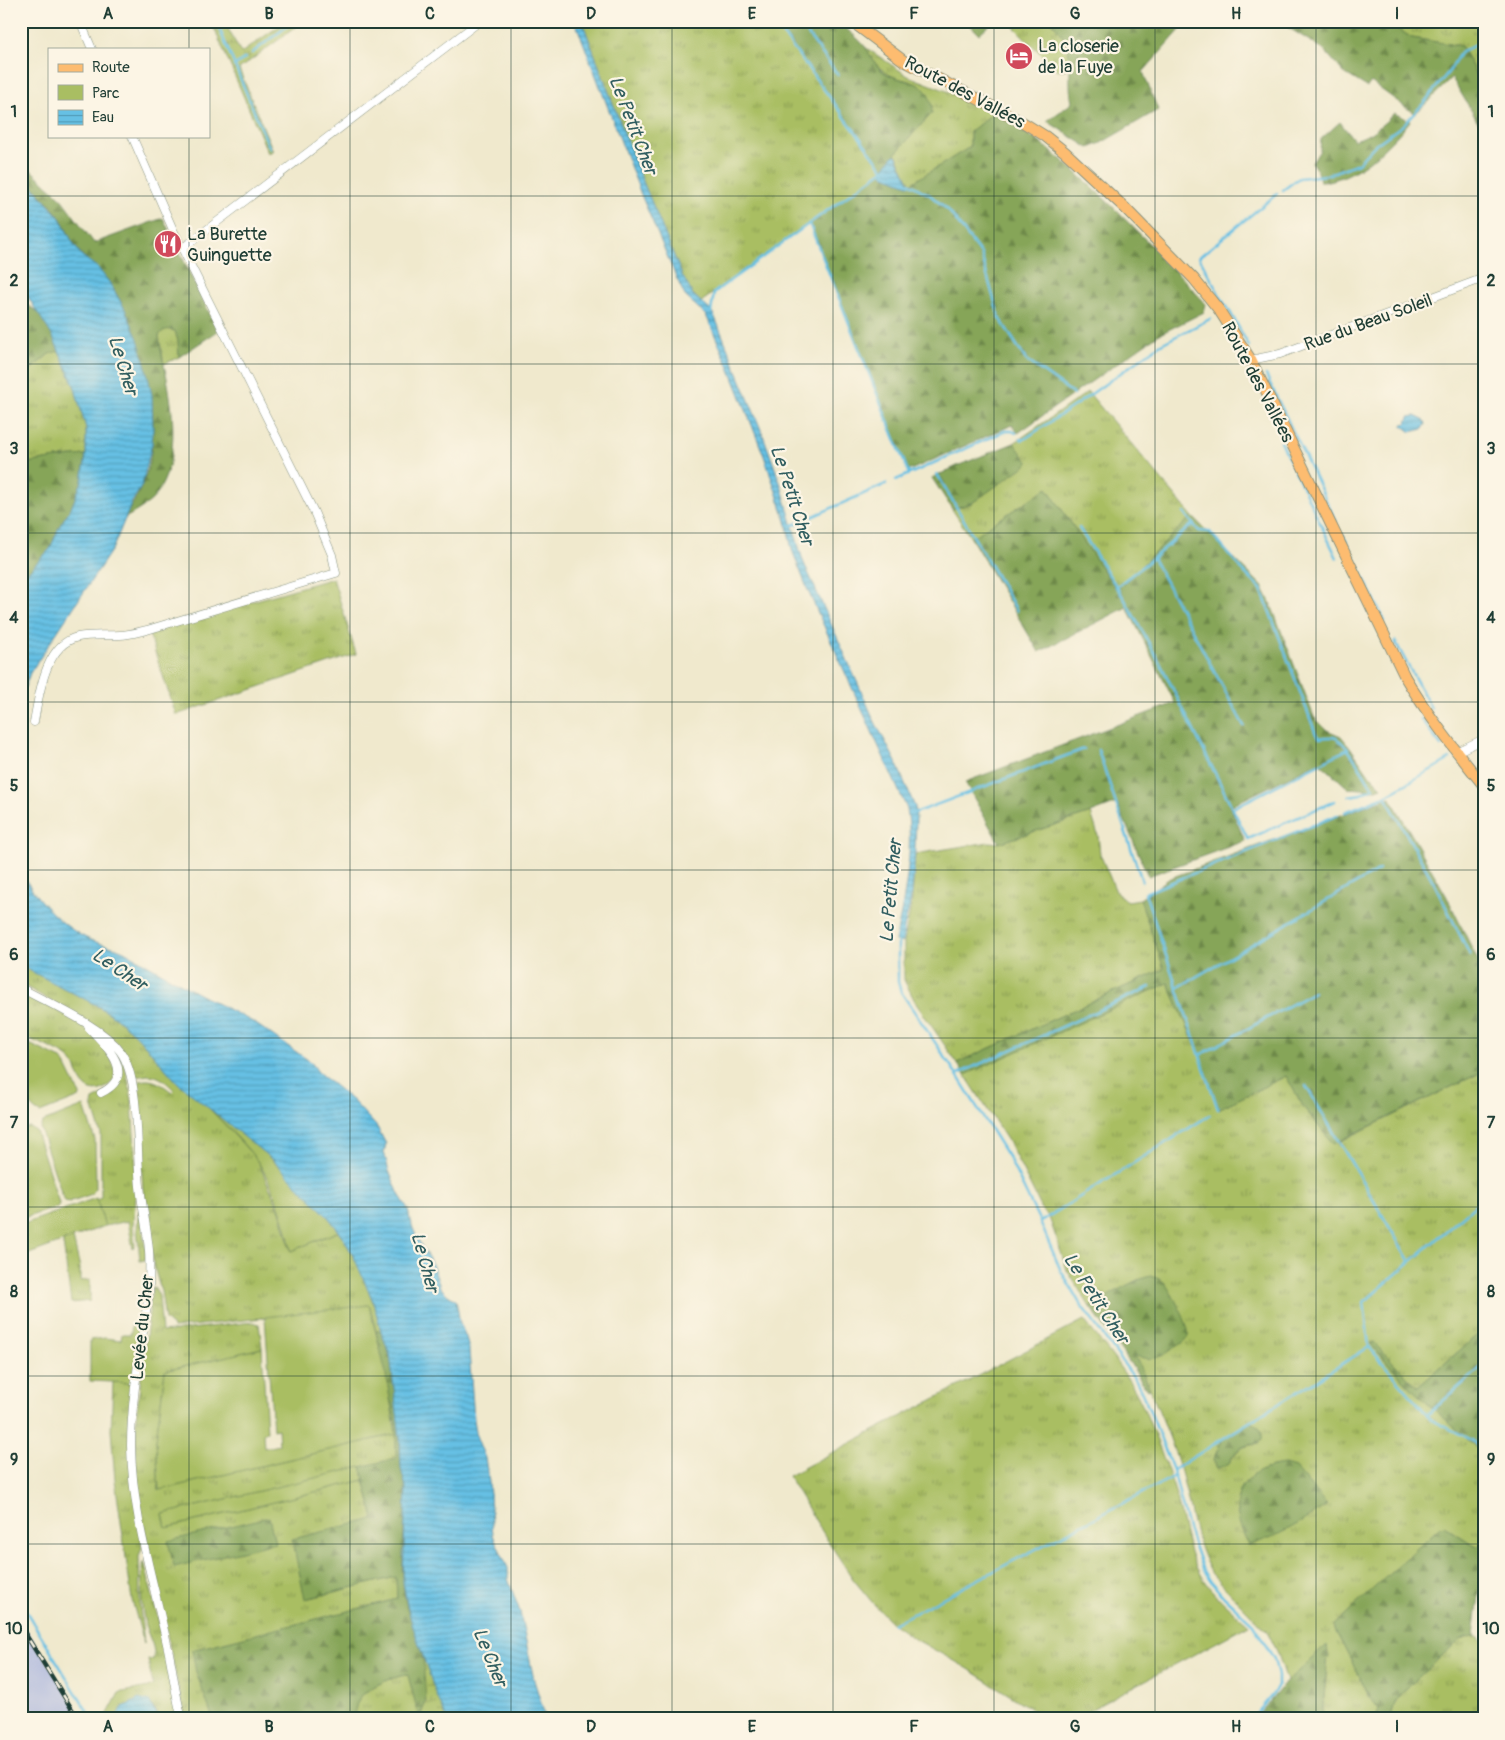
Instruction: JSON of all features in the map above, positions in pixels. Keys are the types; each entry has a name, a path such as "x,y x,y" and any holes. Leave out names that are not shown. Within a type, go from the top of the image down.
{"main road":[{"name":"Route des Vallées","path":"851,21 904,61 1012,116 1045,136 1118,201 1194,279 1219,310 1251,360 1405,676 1422,705 1456,752 1484,786"}],"street":[{"path":"80,21 92,48"},
{"path":"183,248 480,21"},
{"path":"34,722 40,687 50,661 57,650 72,639 92,635 119,635 142,631 336,573 314,512 183,248 133,138"},
{"name":"Rue du Beau Soleil","path":"1251,360 1280,354 1484,278"},
{"path":"1456,752 1484,739"},
{"name":"Levée du Cher","path":"21,988 104,1033 120,1050 127,1062 133,1081 140,1186 149,1249 150,1272 132,1417 132,1472 142,1535 168,1646 176,1697 182,1719"},
{"path":"84,1023 113,1056 118,1067 117,1080 112,1088 101,1093"},
{"path":"113,1056 120,1050"}],"shaded area":[{"path":"21,1620 83,1719 41,1719 21,1687"},
{"path":"21,1687 41,1719 21,1719"}],"green space":[{"path":"211,21 224,21 241,53 286,21 304,21 239,69 273,151 268,153"},
{"path":"582,21 773,21 884,170 701,302 688,289 682,275 637,167"},
{"path":"773,21 837,21 863,44 881,70 889,75 921,86 927,92 932,113 894,155 884,170"},
{"path":"966,21 993,21 979,34"},
{"path":"1008,21 1051,21 1060,31 1066,42 1070,68 1058,71"},
{"path":"1051,21 1188,21 1143,72 1158,110 1089,148 1047,121 1072,103 1069,51 1060,32"},
{"path":"1278,21 1385,21 1412,38 1461,46 1484,89 1484,132 1452,78 1415,114 1371,82 1367,87 1344,73 1324,50"},
{"path":"1385,21 1484,21 1484,89 1461,46 1412,38"},
{"path":"865,47 908,76 952,93 993,113 970,132 970,147 910,184 897,155 894,155 932,113 910,81 895,77 883,70 873,61"},
{"path":"993,113 1027,133 1071,168 1137,231 1206,304 1204,312 1158,335 1018,433 1012,425 908,471 809,223 881,172 885,176 908,185 910,184 970,147 970,132"},
{"path":"1394,113 1410,121 1392,141 1358,169 1333,180 1320,182 1318,172 1312,163 1320,150 1321,139 1340,122 1354,140 1360,138 1376,130"},
{"path":"21,161 60,197 94,243 163,218 218,331 179,357 175,331 166,330 159,336 173,423 171,453 163,482 154,498 125,518 142,485 149,461 153,435 152,408 142,353 122,303 109,282 79,251 57,213 21,173"},
{"path":"21,301 38,312 59,351 49,354 25,374 21,371"},
{"path":"166,329 175,331 179,357 164,364 159,336"},
{"path":"53,351 59,351 74,385 86,428 86,455 21,464 21,371 25,374"},
{"path":"1088,392 1192,516 1117,590 1047,488 971,538 952,509 972,503 1028,463 1014,443"},
{"path":"1014,443 1029,463 972,503 952,509 932,478"},
{"path":"86,455 82,481 72,506 59,527 50,549 21,579 21,464"},
{"path":"1047,488 1117,590 1192,516 1262,586 1270,602 1314,717 1327,730 1341,736 1368,773 1382,787 1374,790 1348,788 1319,762 1230,806 1245,841 1148,876 1117,803 999,843 965,782 1175,703 1127,607 1039,652 971,538"},
{"path":"333,578 356,654 176,715 148,631"},
{"path":"1390,797 1446,895 1484,973 1484,1071 1333,1144 1304,1108 1286,1076 1218,1109 1200,1055 1168,983 965,1075 957,1063 1164,969 1140,899 1170,878"},
{"path":"1091,813 1098,835 1100,854 1117,894 1128,901 1140,899 1164,969 957,1063 917,1005 904,980 904,942 912,900 915,854 989,842 999,843"},
{"path":"21,966 115,1017 136,1035 178,1083 209,1108 253,1155 259,1164 280,1211 291,1251 339,1231 357,1262 375,1307 381,1331 376,1331 370,1306 173,1328 165,1320 161,1291 153,1263 149,1224 150,1211 143,1191 137,1087 140,1081 149,1080 161,1084 172,1092 174,1090 164,1080 157,1077 150,1075 134,1076 124,1053 107,1033 21,984"},
{"path":"1168,983 1200,1055 1218,1109 1286,1076 1304,1108 1339,1142 1484,1071 1484,1329 1418,1387 1374,1343 1371,1345 1414,1391 1484,1454 1484,1541 1477,1547 1448,1528 1389,1576 1334,1625 1370,1697 1379,1709 1376,1719 1325,1719 1322,1717 1328,1655 1327,1646 1287,1681 1277,1651 1268,1633 1212,1574 1200,1548 1174,1451 1147,1382 1134,1356 1163,1356 1187,1338 1139,1279 1090,1307 1067,1270 1049,1217 1043,1211 1008,1141 965,1075","holes":["1257,1425 1261,1433 1259,1443 1240,1449 1228,1465 1217,1468 1213,1460 1223,1438"]},
{"path":"21,992 75,1020 90,1032 112,1060 115,1070 114,1078 108,1086 96,1091 91,1090 83,1084 70,1059 54,1049 21,1035"},
{"path":"21,1040 63,1060 80,1097 40,1113 33,1108 27,1100 22,1081"},
{"path":"120,1058 126,1069 132,1100 137,1187 133,1225 135,1246 133,1249 128,1221 105,1226 96,1199 101,1197 101,1134 92,1105 93,1100 117,1087 121,1072"},
{"path":"84,1106 95,1140 96,1186 92,1194 69,1202 64,1201 40,1128 43,1122"},
{"path":"209,1108 295,1181 339,1231 291,1251 282,1214 259,1163"},
{"path":"29,1127 36,1131 59,1203 58,1207 21,1219 21,1130"},
{"path":"96,1198 105,1226 21,1257 21,1225"},
{"path":"139,1210 146,1251 145,1260 140,1261 137,1229"},
{"path":"73,1238 80,1268 80,1281 90,1280 90,1301 71,1303 63,1242"},
{"path":"1150,1276 1160,1279 1168,1287 1184,1317 1188,1336 1181,1344 1158,1357 1135,1356 1150,1388 1147,1390 1090,1307 1126,1286"},
{"path":"155,1288 159,1296 162,1332 253,1322 259,1324 262,1348 165,1371 156,1440 159,1490 396,1434 396,1459 163,1514 166,1528 364,1480 374,1519 305,1599 396,1577 397,1599 192,1650 213,1719 185,1719 141,1513 136,1470 136,1418 152,1289"},
{"path":"369,1305 385,1370 396,1434 159,1490 156,1440 165,1371 262,1348 267,1432 263,1433 264,1448 279,1445 278,1429 273,1430 265,1317"},
{"path":"1084,1320 1125,1374 1144,1409 1173,1484 1188,1547 1196,1567 1211,1590 1249,1625 1073,1719 1047,1719 893,1624 853,1579 788,1476"},
{"path":"132,1324 141,1325 133,1383 90,1381 90,1340 105,1338 121,1340 122,1334 131,1334"},
{"path":"1484,1329 1484,1454 1414,1391 1371,1345 1374,1343 1418,1387"},
{"path":"376,1331 381,1331 387,1346 394,1380 401,1467 406,1489 403,1563 404,1592 424,1662 427,1691 425,1704 419,1717 408,1675 396,1677 368,1690 359,1699 354,1719 350,1717 350,1719 213,1719 196,1672 192,1650 397,1599 396,1577 305,1599 292,1539 374,1519 361,1467 396,1458 396,1426"},
{"path":"113,1382 133,1383 129,1422 142,1548 139,1556 140,1607 144,1644 132,1600 115,1480 111,1430"},
{"path":"1249,1422 1260,1428 1262,1440 1240,1448 1228,1465 1217,1468 1213,1460 1223,1438"},
{"path":"1285,1465 1295,1468 1327,1505 1290,1528 1270,1538 1249,1545 1238,1516 1237,1503 1240,1492 1246,1482 1255,1474 1268,1468"},
{"path":"361,1467 364,1480 166,1528 163,1514"},
{"path":"269,1517 275,1543 174,1567 168,1541"},
{"path":"1444,1526 1477,1547 1484,1541 1484,1588 1480,1588 1474,1636 1466,1637 1457,1642 1400,1694 1390,1719 1376,1719 1379,1709 1370,1697 1334,1625 1440,1527"},
{"path":"144,1561 162,1635 179,1719 158,1719 154,1708 116,1715 114,1719 105,1719 119,1693 153,1686 148,1660 153,1660 154,1651 145,1625 142,1602"},
{"path":"1466,1637 1479,1637 1484,1643 1484,1719 1390,1719 1400,1694 1457,1642"},
{"path":"1327,1645 1328,1655 1322,1716 1325,1719 1255,1719 1287,1681"},
{"path":"423,1657 447,1719 419,1719 426,1702"},
{"path":"408,1675 419,1719 355,1719 359,1699 368,1690 396,1677"}],"water":[{"path":"575,21 582,21 637,167 682,275 693,295 714,315 762,432 781,485 803,561 915,807 915,858 903,943 895,941 905,892 909,858 907,809 809,593 792,550 786,521 764,456 731,372 706,315 685,296 677,279 642,197"},
{"path":"896,155 910,184 908,185 885,176 881,172"},
{"name":"Le Cher","path":"21,173 60,218 82,256 98,268 109,282 125,309 138,339 146,367 152,395 153,429 152,444 142,485 132,502 113,548 30,673 21,698 21,579 50,549 59,527 72,506 82,481 86,455 86,428 74,385 53,337 21,286"},
{"path":"1415,416 1425,421 1426,424 1423,429 1411,432 1402,425 1407,423 1409,417"},
{"name":"Le Cher","path":"21,869 32,890 40,900 70,928 91,940 124,951 197,993 253,1022 311,1062 318,1072 353,1101 377,1127 386,1144 384,1152 389,1171 408,1209 410,1221 417,1238 432,1264 440,1287 456,1300 460,1323 469,1350 474,1419 477,1438 485,1458 489,1482 493,1535 508,1568 508,1579 520,1612 534,1680 546,1719 447,1719 435,1691 412,1624 403,1582 406,1487 401,1469 400,1438 390,1355 373,1301 353,1255 328,1217 274,1161 178,1083 136,1035 115,1017 96,1005 21,966"},
{"path":"139,1699 150,1702 158,1719 114,1719 123,1707"}],"waterway":[{"path":"216,21 270,149"},
{"path":"252,53 294,21"},
{"path":"773,21 886,171"},
{"path":"798,21 838,75"},
{"path":"1283,190 1299,178 1327,175 1358,163 1375,145 1403,125 1424,103 1450,70 1460,53 1484,40"},
{"path":"234,66 245,58"},
{"path":"711,312 714,293 720,288 882,171"},
{"path":"907,182 930,195 948,210 981,254 999,317 1026,360 1074,394"},
{"path":"1228,310 1199,257 1277,194"},
{"path":"809,223 909,474"},
{"path":"1229,310 1249,346"},
{"path":"1021,439 1023,440 1080,402 1161,344 1210,319"},
{"path":"1266,375 1336,521"},
{"path":"896,480 1005,431 1016,433"},
{"path":"1281,442 1337,558"},
{"path":"937,474 1017,611"},
{"path":"791,526 886,484"},
{"path":"1184,513 1199,531 1210,532 1261,589 1316,734 1320,738 1332,737 1341,741 1373,788 1361,794 1349,796"},
{"path":"1153,558 1193,524"},
{"path":"1079,528 1125,600 1160,663 1248,839"},
{"path":"1343,535 1385,621"},
{"path":"1116,587 1153,558 1244,726"},
{"path":"1395,641 1431,708"},
{"path":"1421,719 1441,746"},
{"path":"912,814 1084,749"},
{"path":"1233,808 1348,749"},
{"path":"1098,750 1142,881"},
{"path":"1345,812 1385,796 1450,759"},
{"path":"1385,796 1434,883 1470,955"},
{"path":"1248,839 1335,801"},
{"path":"1218,1109 1145,893 1338,815"},
{"path":"1177,988 1379,870"},
{"name":"Le Petit Cher","path":"898,939 898,982 901,992 957,1075 1010,1160 1061,1271 1079,1302 1137,1382 1174,1473 1188,1529 1202,1568 1224,1597 1253,1624 1274,1659 1278,1675 1278,1685 1252,1719"},
{"path":"958,1074 1150,987"},
{"path":"1200,1055 1314,992"},
{"path":"1306,1086 1410,1262"},
{"path":"1040,1222 1210,1115"},
{"path":"1173,1470 1369,1347 1364,1302 1484,1198"},
{"path":"1369,1347 1432,1420 1472,1440 1484,1454"},
{"path":"1427,1415 1484,1365"},
{"path":"893,1624 1175,1476"},
{"path":"21,1603 92,1719"}],"railway":[{"path":"21,1627 78,1719"}],"place":[{"name":"La closerie de la Fuye","path":"1019,56"},
{"name":"La Burette Guinguette","path":"168,244"}]}
